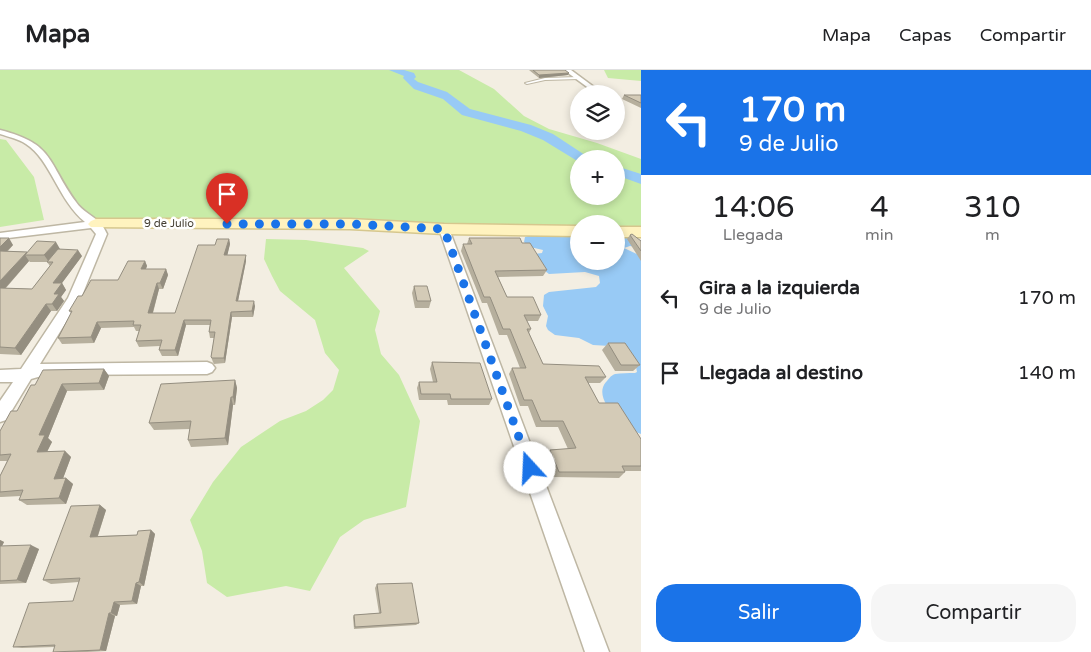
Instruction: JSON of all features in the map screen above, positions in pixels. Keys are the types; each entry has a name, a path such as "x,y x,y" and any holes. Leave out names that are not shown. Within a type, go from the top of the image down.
{"main road":[{"name":"9 de Julio","path":"96,224 350,224 444,229 570,231"},
{"path":"625,232 641,232"}],"street":[{"path":"567,70 588,85"},
{"path":"0,132 18,137 37,149 73,205 86,218 96,224 102,234 78,290 0,415"},
{"name":"9 de Julio","path":"0,236 96,224"},
{"path":"444,229 597,652"},
{"path":"0,376 24,375 44,369 207,368"}],"lane":[{"path":"527,83 545,79 578,78"}],"green space":[{"path":"0,70 459,70 494,89 524,116 549,129 570,135 570,140 587,140 616,150 570,150 570,205 625,205 625,153 641,159 641,232 625,232 625,215 570,215 570,231 242,218 227,219 227,224 96,224 86,219 46,160 28,142 0,132"},
{"path":"604,70 641,70 641,81 608,78"},
{"path":"0,139 6,140 34,177 44,220 0,227"},
{"path":"266,239 306,240 363,248 369,251 344,268 380,311 375,330 381,354 399,375 420,421 406,507 364,520 340,537 310,591 286,586 227,597 207,583 202,551 190,520 213,482 241,447 280,421 306,411 323,400 333,390 339,370 325,353 315,320 280,291 264,259"}],"water":[{"path":"570,233 570,270 625,270 625,248 641,256 641,434 627,426 612,412 603,396 603,389 611,377 615,374 635,373 637,372 636,367 610,346 593,345 579,338 555,335 546,326 548,316 543,306 544,295 549,292 596,287 600,283 599,276 585,272 549,274 534,254 542,253 543,250 530,247 524,242 525,237 531,235"},
{"path":"625,237 641,240 641,248 630,246 625,248"}],"building":[{"path":"533,70 565,70 569,73 539,75"},
{"path":"625,95 625,95 641,95 641,103"},
{"path":"632,234 641,241 641,251 630,235"},
{"path":"0,238 9,238 0,247"},
{"path":"469,238 520,238 522,243 530,243 547,270 495,271 507,297 533,297 541,315 524,315 531,329 527,329 543,364 599,366 606,377 585,377 599,403 618,403 641,439 641,466 622,466 625,472 559,472 550,450 576,448 563,421 541,421 532,400 524,400 512,368 526,368 510,329 503,329 490,297 484,297 463,244 472,244"},
{"path":"217,239 229,239 224,255 246,255 236,301 254,301 252,311 231,312 224,358 211,357 215,332 209,332 211,320 184,320 175,350 159,350 162,340 136,341 141,325 133,325 134,321 97,322 91,337 58,338 72,311 69,311 78,296 82,296 91,280 118,280 128,261 145,261 141,269 166,269 160,283 157,283 148,313 175,313 198,245 215,245"},
{"path":"37,241 56,242 44,255 25,255"},
{"path":"58,249 78,250 53,283 62,283 54,294 59,294 52,304 46,304 15,348 0,347 0,288 32,289 53,262 47,262"},
{"path":"0,251 27,252 0,281"},
{"path":"414,286 427,286 431,301 417,301"},
{"path":"608,343 625,343 640,365 621,365"},
{"path":"432,362 480,363 492,399 451,399 450,394 421,394 419,382 437,382"},
{"path":"104,369 99,383 62,384 39,435 45,435 37,452 65,451 54,479 66,478 59,498 19,500 23,490 0,492 0,476 11,454 0,455 0,431 11,411 17,411 31,385 35,385 43,370"},
{"path":"235,380 225,438 188,440 191,421 149,423 161,384"},
{"path":"100,505 90,537 137,535 138,531 151,530 139,582 136,583 132,601 114,602 111,613 109,613 100,650 53,652 55,645 13,647 29,603 73,601 80,578 43,580 71,506"},
{"path":"31,545 17,580 0,581 0,546"},
{"path":"412,583 419,623 355,627 354,615 381,613 377,584"}],"waterway":[{"path":"394,70 410,75 411,77 408,78 414,84 440,93 466,112 526,128 548,137 570,150"},
{"path":"625,173 641,179"}],"route":[{"path":"227,224 350,224 444,229 530,468"}]}
